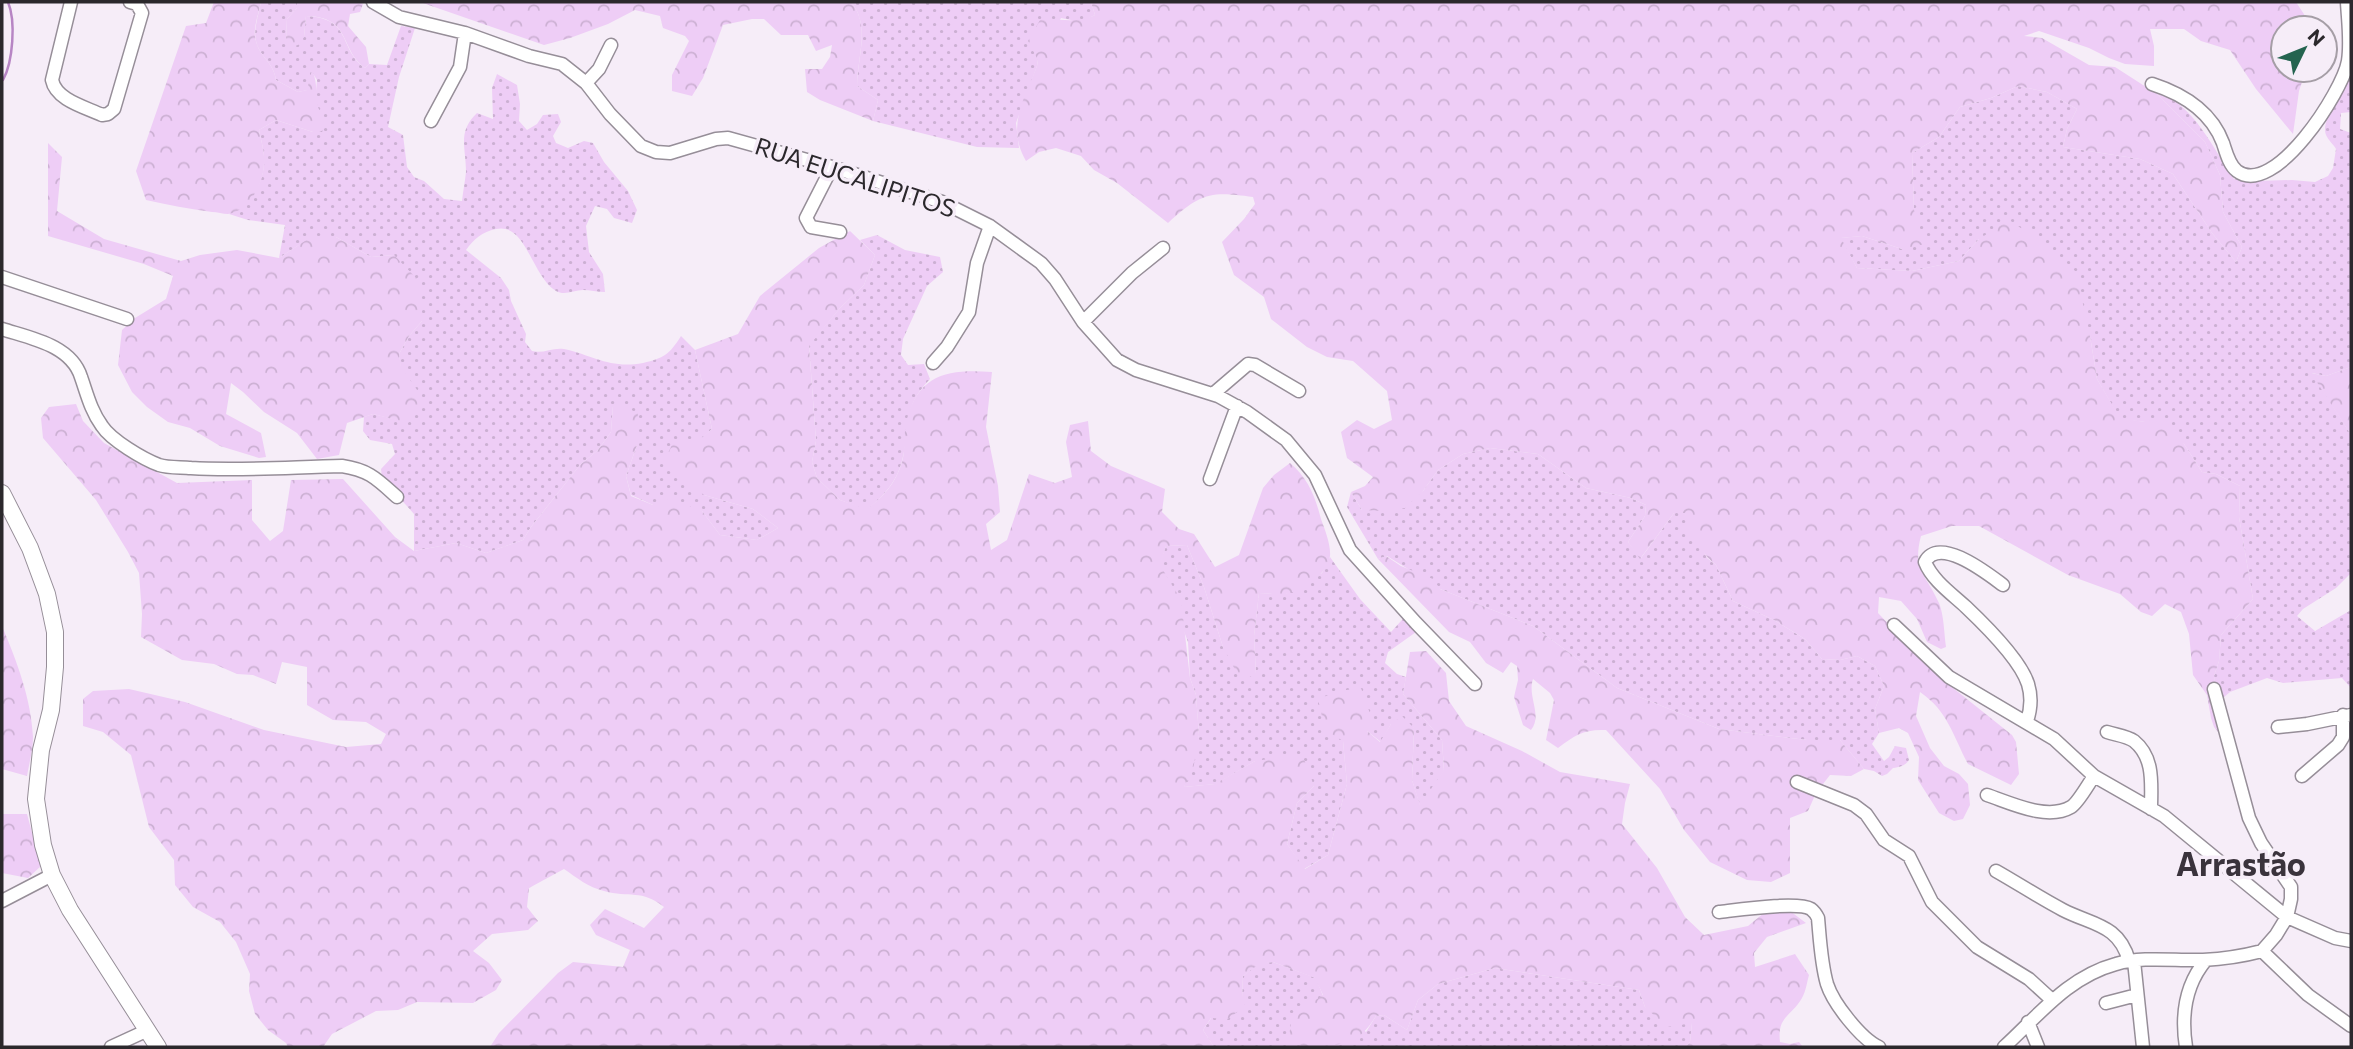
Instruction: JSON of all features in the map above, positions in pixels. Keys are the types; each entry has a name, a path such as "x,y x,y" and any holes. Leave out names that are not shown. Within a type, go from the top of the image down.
{"main road":[{"path":"2,492 30,548 47,594 55,632 51,710 41,750 36,799 43,845 52,875 71,910 158,1047"}],"street":[{"path":"71,2 52,80 53,87 58,94 102,114 108,114 114,109 142,13 137,4 130,2"},
{"name":"RUA EUCALIPITOS","path":"373,2 399,17 465,33 529,56 562,64 586,83 610,114 641,146 656,152 670,153 728,138 942,202 990,226 1041,263 1055,279 1083,322 1117,360 1136,370 1213,394 1237,406 1286,440 1315,475 1349,550 1475,684"},
{"path":"2152,84 2171,90 2209,117 2237,171 2258,176 2268,172 2300,142 2330,102 2347,63 2347,2"},
{"path":"431,121 460,67 465,33"},
{"path":"586,83 599,69 611,45"},
{"path":"832,167 806,218 811,227 840,232"},
{"path":"933,363 947,347 969,312 977,263 990,226"},
{"path":"1083,322 1132,273 1163,248"},
{"path":"2,277 127,318"},
{"path":"2,329 62,352 80,373 88,401 103,428 124,445 161,466 203,469 342,466 360,468 375,477 397,497"},
{"path":"1213,394 1248,364 1255,365 1299,391"},
{"path":"1210,479 1237,406"},
{"path":"2003,585 1973,562 1944,553 1934,553 1928,556 1925,562 2022,670 2031,695 2027,722"},
{"path":"1894,625 1949,677 2054,739 2094,776 2164,816 2287,917 2335,938 2351,941"},
{"path":"2004,1047 2052,1000 2088,975 2132,961 2206,960 2262,951 2287,917 2291,887 2261,843 2249,818 2214,690"},
{"path":"2278,727 2347,715 2343,737 2338,745 2302,776"},
{"path":"2108,732 2132,740 2143,751 2151,769 2151,808"},
{"path":"1987,795 2036,810 2053,812 2073,806 2094,776"},
{"path":"1797,782 1854,806 1866,814 1884,840 1909,856 1932,902 1968,939 2029,979 2052,1000"},
{"path":"1996,871 2064,911 2097,923 2122,942 2132,961 2143,1047"},
{"path":"2,901 52,875"},
{"path":"1719,912 1788,906 1809,908 1815,912 1828,986 1851,1021 1871,1044 1879,1047"},
{"path":"2262,951 2308,995 2351,1026"},
{"path":"2186,1047 2186,997 2193,975 2206,960"},
{"path":"2106,1003 2137,995"},
{"path":"2028,1022 2038,1047"},
{"path":"111,1047 148,1030"}],"green space":[{"path":"214,2 261,2 255,27 260,52 272,68 276,80 298,92 307,90 312,70 318,108 328,122 322,132 313,132 276,120 259,130 264,159 261,179 249,202 236,212 228,214 146,200 136,171 186,26 206,23"},
{"path":"261,2 297,2 297,8 287,19 286,39 304,37 306,16 331,22 365,68 369,64 387,65 401,26 415,28 399,77 388,127 403,135 407,167 414,177 424,181 444,199 462,201 466,172 465,133 477,113 493,119 492,88 497,74 517,85 519,121 527,130 537,124 543,115 558,114 561,122 553,136 556,143 568,148 584,141 593,143 604,162 628,191 637,210 632,223 614,218 607,209 595,206 586,226 589,252 603,274 605,292 556,291 541,274 522,242 506,229 482,234 466,250 501,278 509,290 526,334 525,342 532,351 564,349 612,363 643,363 669,352 681,336 695,350 712,429 699,441 704,495 753,509 778,528 757,540 720,535 702,511 653,505 631,495 626,476 637,445 613,406 611,432 598,450 580,465 523,540 486,553 456,543 414,551 414,514 382,478 381,469 395,454 392,444 370,440 363,431 364,417 373,414 407,422 399,354 422,321 394,255 371,257 336,237 299,245 279,258 285,225 248,220 229,214 250,199 262,176 264,156 259,130 276,120 313,132 320,114 315,102 317,80 312,72 308,90 298,92 276,80 272,68 260,52 255,32"},
{"path":"297,2 363,4 360,12 350,14 348,26 366,47 369,64 365,68 351,52 338,28 321,18 306,16 304,37 300,44 293,47 286,39 287,19 297,8"},
{"path":"420,2 851,2 857,11 862,31 857,86 878,100 873,121 807,92 805,69 822,69 830,57 832,45 816,51 808,35 781,35 764,19 723,25 703,78 692,96 672,91 672,75 689,41 685,36 663,28 660,16 635,10 608,24 544,45"},
{"path":"851,2 1091,2 1095,15 1081,22 1061,18 1038,60 1016,123 1019,148 977,147 873,121 878,100 857,86 862,32 857,11"},
{"path":"1091,2 2296,2 2304,14 2269,14 2269,84 2301,84 2293,134 2256,89 2230,50 2201,41 2184,29 2150,29 2154,46 2154,66 2125,64 2039,31 2024,36 2042,38 2089,65 2115,67 2157,94 2205,142 2220,175 2223,212 2242,247 2236,262 2212,233 2173,174 2140,159 2063,147 2067,129 2077,109 2047,92 2018,86 1960,107 1939,137 1912,153 1914,210 1925,244 1902,249 1862,236 1841,238 1857,268 1912,271 1959,261 1979,239 2009,220 2053,250 2076,272 2097,379 2120,418 2145,422 2160,418 2184,444 2202,472 2216,474 2240,486 2239,517 2253,599 2221,635 2219,661 2214,676 2221,723 2219,733 2211,718 2207,695 2193,675 2189,634 2181,612 2165,604 2152,616 2141,612 2120,594 2068,575 1979,526 1952,526 1921,536 1919,564 1941,608 1946,647 1941,649 1927,642 1917,619 1901,601 1879,597 1878,613 1938,676 2012,735 2016,742 2019,774 2011,785 1968,764 1944,716 1920,692 1916,716 1930,748 1944,766 1959,774 1968,784 1970,805 1963,819 1954,821 1939,813 1918,780 1919,757 1908,733 1899,728 1879,733 1875,709 1884,686 1875,666 1857,656 1840,660 1822,659 1805,639 1774,620 1733,601 1716,565 1687,530 1685,513 1674,513 1640,559 1628,542 1645,516 1646,505 1631,498 1586,488 1538,454 1490,448 1463,454 1438,470 1423,491 1405,508 1362,510 1351,492 1365,486 1373,477 1347,458 1341,432 1357,420 1374,429 1392,420 1387,391 1353,361 1327,357 1307,347 1271,319 1264,297 1234,275 1222,242 1255,204 1253,197 1226,194 1207,196 1189,205 1168,223 1117,183 1094,170 1081,156 1056,148 1039,152 1026,161 1017,136 1017,125 1038,60 1028,41 1040,20 1075,20 1095,15"},
{"path":"2348,79 2351,80 2351,112 2341,113 2340,129 2351,133 2351,367 2326,376 2312,373 2351,435 2351,573 2336,588 2303,609 2297,616 2315,631 2351,610 2351,688 2342,678 2283,683 2267,678 2230,692 2217,703 2214,676 2219,661 2221,635 2253,599 2239,517 2240,486 2216,474 2202,472 2184,444 2145,422 2120,419 2097,379 2090,336 1979,239 1959,261 1912,271 1857,268 1840,238 1862,236 1902,249 1914,210 1912,153 1939,137 1960,107 2018,86 2047,92 2077,109 2067,129 2063,147 2140,159 2173,174 2212,233 2236,262 2242,247 2223,212 2220,175 2205,142 2157,94 2170,98 2192,116 2234,179 2315,182 2328,176 2333,168 2336,149 2327,137 2326,122"},
{"path":"48,143 62,157 57,211 104,239 181,261 200,255 237,250 279,258 311,237 336,237 371,257 394,255 418,280 421,291 422,321 399,354 401,367 422,397 408,423 373,414 347,423 339,455 317,459 297,433 264,412 231,383 226,414 261,433 266,457 259,458 220,446 190,428 168,422 147,407 132,392 118,365 122,330 135,318 166,299 173,276 144,264 48,236"},
{"path":"850,231 875,255 864,285 840,308 809,346 816,441 812,462 817,478 840,500 867,509 884,494 899,470 912,404 928,383 950,373 992,372 986,427 998,486 1000,512 986,524 991,550 1007,540 1029,474 1055,483 1072,477 1066,442 1070,425 1088,421 1091,451 1111,466 1165,489 1162,512 1179,529 1194,534 1215,567 1239,555 1263,488 1290,463 1302,475 1313,495 1330,547 1330,556 1325,569 1313,581 1299,589 1286,594 1259,593 1254,636 1256,674 1241,681 1223,647 1187,545 1166,546 1160,565 1181,600 1190,678 1196,695 1199,735 1193,770 1184,787 1215,784 1255,761 1302,754 1314,786 1297,803 1287,844 1305,869 1328,855 1347,784 1343,741 1325,730 1318,699 1339,691 1361,688 1373,722 1367,731 1380,742 1391,724 1402,716 1414,728 1412,780 1420,805 1444,770 1442,740 1403,694 1410,652 1426,651 1446,673 1449,701 1466,726 1522,751 1560,772 1630,784 1622,824 1657,868 1685,917 1704,935 1748,926 1765,912 1790,911 1806,923 1767,937 1754,953 1755,967 1795,954 1809,975 1803,995 1786,1017 1780,1033 1780,1042 1799,1042 1803,1047 1686,1047 1690,1042 1692,1023 1667,1027 1645,1007 1639,990 1495,968 1438,984 1418,1000 1407,1030 1384,1015 1376,1016 1365,1031 1353,1040 1340,1044 1301,1046 1288,1043 1292,1016 1323,995 1315,978 1273,962 1259,964 1243,976 1242,997 1245,1006 1228,1019 1211,1018 1203,1030 1214,1047 490,1047 499,1033 558,973 573,962 623,967 630,950 596,935 590,925 605,909 644,928 664,907 642,896 598,889 564,869 529,888 527,907 538,921 528,930 492,934 473,951 489,963 502,980 496,990 473,1003 417,1002 398,1010 376,1011 332,1034 323,1047 288,1047 268,1030 255,1014 249,991 250,974 236,942 220,922 193,907 175,885 174,860 149,827 131,755 103,732 83,726 83,699 93,691 129,689 185,702 264,730 346,747 381,744 386,734 366,722 333,720 307,705 307,667 282,662 276,684 253,675 237,674 214,664 182,660 141,637 139,573 96,500 43,438 41,418 49,407 76,404 83,421 104,443 177,483 252,480 252,520 270,541 283,531 291,480 343,479 395,537 414,551 456,543 486,553 523,540 580,465 598,450 611,432 613,406 638,412 637,445 626,476 631,496 653,505 670,498 702,511 720,535 757,540 778,528 753,509 704,495 663,463 675,439 698,441 712,429 695,350 738,334 760,296 819,248"},
{"path":"877,235 905,250 940,257 943,272 927,286 903,339 901,355 908,365 924,364 930,379 911,409 905,449 897,476 884,494 867,510 840,500 817,478 812,462 816,441 809,345 840,308 864,285 875,255 860,240"},
{"path":"2351,367 2351,435 2311,373 2326,376"},
{"path":"1490,448 1538,454 1586,488 1631,498 1646,505 1645,516 1628,542 1641,558 1674,513 1685,513 1707,558 1716,565 1733,601 1774,620 1805,639 1822,659 1840,660 1857,656 1875,666 1884,686 1875,709 1879,733 1872,744 1884,761 1895,746 1906,748 1909,760 1882,776 1864,769 1840,740 1807,740 1719,729 1617,688 1533,626 1440,589 1387,556 1378,559 1347,507 1351,492 1362,510 1423,491 1438,470 1463,454"},
{"path":"1187,545 1223,647 1256,674 1254,636 1259,593 1286,594 1322,573 1330,557 1360,599 1391,632 1411,610 1416,632 1388,652 1385,663 1397,674 1406,677 1403,694 1442,740 1444,771 1420,806 1412,780 1414,728 1391,724 1381,742 1367,731 1343,741 1347,784 1328,855 1304,869 1287,844 1297,803 1314,786 1255,761 1216,784 1184,787 1199,735 1196,695 1190,678 1188,642 1159,565 1166,546"},
{"path":"1386,556 1401,566 1433,579 1440,589 1533,626 1617,688 1719,729 1807,740 1840,740 1864,769 1851,776 1830,775 1816,793 1808,811 1790,818 1790,873 1771,882 1747,880 1710,862 1684,830 1660,789 1606,730 1580,734 1558,748 1546,740 1554,700 1550,693 1533,679 1536,718 1531,730 1523,725 1514,697 1518,680 1517,666 1511,662 1503,673 1486,663 1470,642 1449,632 1378,559"},
{"path":"2,626 18,667 29,708 33,737 27,776 2,769"},
{"path":"2,814 27,814 41,866 28,878 2,873"},
{"path":"1273,962 1316,978 1323,996 1366,1032 1376,1016 1384,1015 1407,1030 1418,1000 1438,984 1495,968 1639,990 1645,1007 1692,1023 1690,1042 1686,1047 1214,1047 1203,1030 1212,1017 1242,997 1243,976 1259,963"}],"waterway":[{"path":"3,80 12,41 12,20 8,2"}],"district":[{"name":"Arrastão","path":"2241,865"}]}
